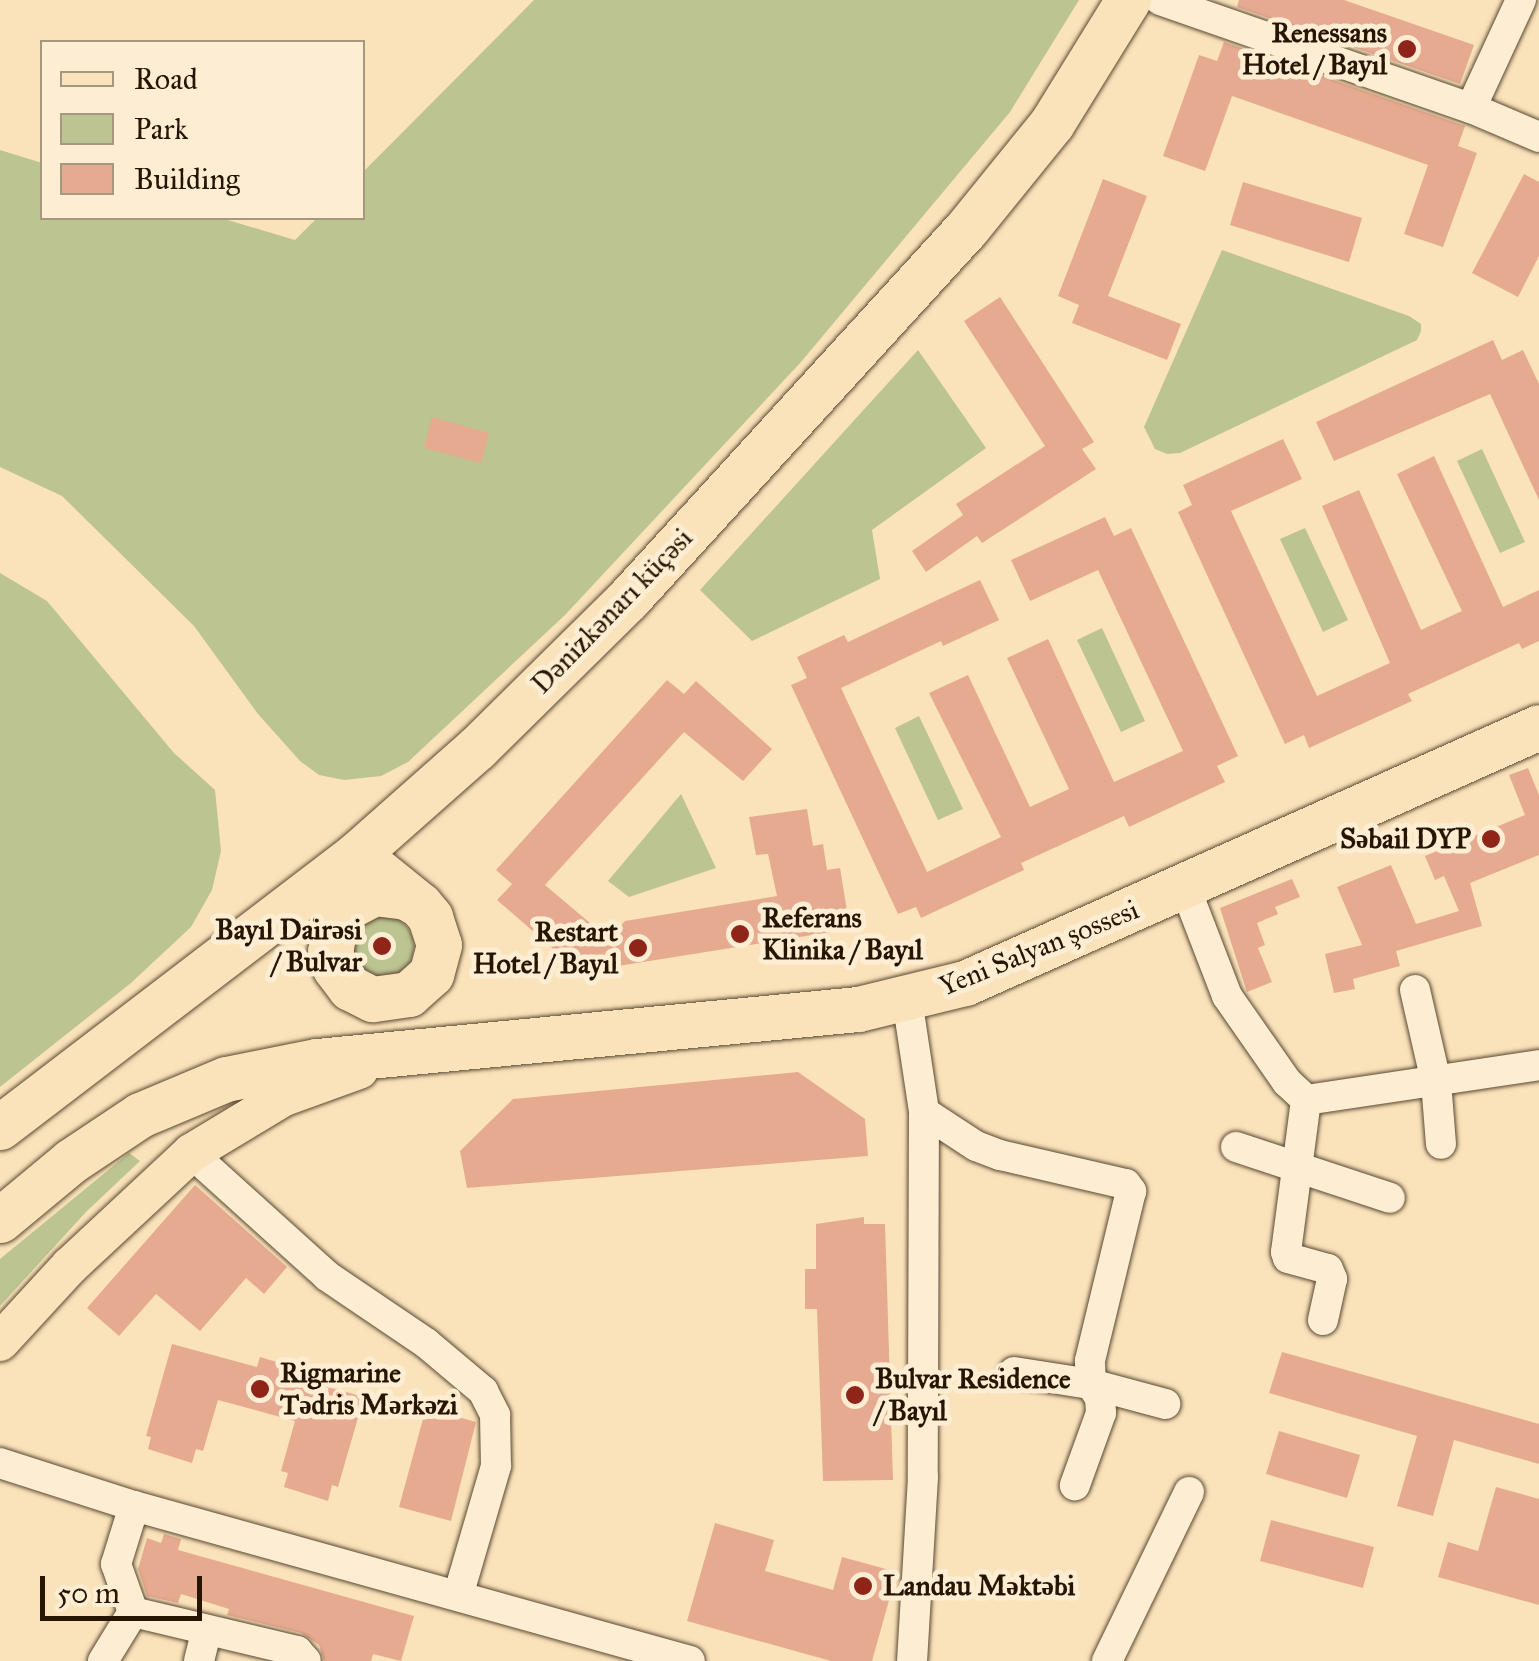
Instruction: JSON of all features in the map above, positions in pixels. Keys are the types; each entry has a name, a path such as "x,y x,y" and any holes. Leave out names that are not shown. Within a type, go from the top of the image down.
{"highway":[{"name":"Dənizkənarı küçəsi","path":"0,1126 356,854 477,748 628,598 967,228 1052,123 1128,0"},
{"name":"Yeni Salyan şossesi","path":"505,1042 858,1009 965,983 1539,727"},
{"path":"226,1078 367,990 431,974 437,960 436,930 420,906 356,854"},
{"path":"367,990 331,936 346,908 374,893 406,897 420,906"},
{"path":"303,897 367,990 426,1032 505,1042"},
{"path":"0,1220 106,1136 186,1092 226,1078 316,1062 505,1042"}],"main road":[{"path":"0,1342 70,1266 190,1154 284,1096 368,1068 505,1042"}],"street":[{"path":"1160,0 1471,108 1539,137"},
{"path":"1471,108 1521,0"},
{"path":"1186,887 1226,996 1287,1082 1306,1100"},
{"path":"1415,990 1436,1082 1441,1144"},
{"path":"907,999 924,1112 922,1477 912,1661"},
{"path":"1306,1100 1539,1065"},
{"path":"1306,1100 1286,1252 1288,1258 1328,1270 1332,1279 1324,1320"},
{"path":"924,1112 976,1146 1126,1184 1131,1191 1090,1361 1090,1384 1100,1398 1101,1414 1075,1485"},
{"path":"1236,1147 1297,1171 1390,1198"},
{"path":"190,1154 327,1276 426,1343 482,1391 496,1415 496,1466 458,1596"},
{"path":"1014,1372 1090,1384 1166,1404"},
{"path":"0,1462 134,1506 690,1661"},
{"path":"1107,1661 1188,1492"},
{"path":"104,1661 132,1612 116,1564 134,1506"},
{"path":"132,1612 297,1651 306,1661"},
{"path":"199,1661 207,1630"}],"green space":[{"path":"534,0 1079,0 1010,112 801,362 565,615 408,762 381,776 344,780 319,775 300,761 258,714 194,626 62,496 0,467 0,150 40,162 40,220 228,220 295,240 315,220 365,220 365,170"},
{"path":"1222,250 1409,316 1421,324 1421,331 1417,340 1180,453 1167,454 1155,449 1144,427"},
{"path":"918,350 986,448 872,530 880,579 752,641 700,590"},
{"path":"1482,449 1525,542 1500,553 1457,461"},
{"path":"1305,528 1348,620 1323,632 1280,539"},
{"path":"0,573 47,601 174,753 215,790 221,851 212,890 191,927 131,983 0,1087"},
{"path":"1102,628 1145,721 1121,732 1077,640"},
{"path":"919,716 963,809 938,820 895,728"},
{"path":"681,794 716,868 629,897 608,881"},
{"path":"383,916 405,925 414,947 405,969 383,978 361,969 352,947 361,925"},
{"path":"129,1153 140,1161 86,1212 0,1306 0,1259"}],"building":[{"path":"1239,0 1344,0 1474,45 1460,84 1237,7"},
{"path":"1224,42 1465,126 1458,146 1477,153 1443,247 1404,234 1428,165 1232,96 1205,171 1163,156 1199,55 1217,61"},
{"path":"1524,174 1539,182 1539,256 1518,297 1472,273"},
{"path":"1103,179 1147,196 1108,296 1181,324 1167,360 1072,323 1079,305 1058,296"},
{"path":"1243,182 1362,218 1349,262 1230,225"},
{"path":"1000,297 1094,442 1082,449 1096,469 982,543 977,536 926,572 912,551 963,515 956,504 1045,446 964,321"},
{"path":"1493,340 1502,360 1523,350 1539,384 1539,500 1490,394 1334,461 1316,422"},
{"path":"432,417 489,433 481,463 424,448"},
{"path":"1283,439 1302,479 1231,511 1317,696 1390,663 1322,506 1359,490 1421,630 1462,611 1397,474 1434,456 1503,607 1539,590 1539,641 1522,649 1519,643 1408,694 1412,701 1309,748 1304,735 1285,744 1178,512 1192,505 1183,485"},
{"path":"1105,517 1114,536 1131,528 1238,756 1217,766 1225,782 1129,827 1124,816 1021,863 1024,870 921,918 916,907 898,914 791,685 807,678 797,657 844,635 848,642 980,580 999,620 943,646 941,641 841,688 927,872 1001,837 929,693 968,675 1030,807 1069,789 1007,658 1048,639 1114,782 1183,751 1098,570 1030,601 1011,560"},
{"path":"667,680 684,694 696,681 772,749 743,781 684,732 545,885 609,939 625,921 777,896 768,854 756,855 749,817 807,809 813,846 823,844 827,870 840,868 850,929 580,972 497,900 512,884 496,870"},
{"path":"1528,768 1539,795 1539,855 1470,883 1482,926 1396,951 1400,966 1353,979 1355,989 1334,993 1325,954 1362,945 1337,887 1391,865 1416,924 1459,911 1444,876 1435,880 1425,856 1525,815 1509,775"},
{"path":"1292,879 1300,897 1275,907 1278,914 1257,923 1265,945 1258,948 1272,982 1247,992 1220,908"},
{"path":"798,1072 865,1119 868,1156 467,1188 460,1151 513,1099"},
{"path":"195,1185 287,1267 264,1294 246,1278 200,1331 156,1294 119,1336 87,1308"},
{"name":"Bulvar Residence / Bayıl","path":"864,1217 864,1224 885,1224 893,1480 823,1481 817,1309 805,1309 805,1269 816,1269 816,1224"},
{"path":"172,1344 257,1367 260,1357 283,1364 280,1374 364,1397 338,1487 332,1485 328,1501 284,1487 288,1473 281,1471 295,1421 218,1400 203,1451 196,1449 192,1463 148,1449 151,1437 146,1436"},
{"path":"1282,1352 1539,1424 1539,1464 1454,1440 1433,1516 1397,1506 1417,1436 1269,1393"},
{"path":"426,1408 476,1422 451,1521 399,1507"},
{"path":"1279,1431 1360,1455 1347,1498 1266,1474"},
{"path":"1496,1487 1539,1499 1539,1605 1438,1577 1448,1542 1478,1551"},
{"path":"1271,1520 1374,1547 1363,1588 1260,1561"},
{"path":"715,1523 774,1540 765,1571 833,1590 842,1557 897,1572 872,1661 831,1661 687,1621"},
{"path":"164,1534 181,1539 178,1550 414,1616 401,1661 373,1654 371,1661 324,1661 319,1645 301,1633 227,1615 229,1609 181,1594 178,1603 147,1596 138,1569 147,1538 161,1543"}],"place":[{"name":"Renessans Hotel / Bayıl","path":"1407,49"},
{"name":"Səbail DYP","path":"1491,839"},
{"name":"Referans Klinika / Bayıl","path":"740,934"},
{"name":"Bayıl Dairəsi / Bulvar","path":"382,946"},
{"name":"Restart Hotel / Bayıl","path":"638,948"},
{"name":"Rigmarine Tədris Mərkəzi","path":"260,1389"},
{"name":"Bulvar Residence / Bayıl","path":"855,1395"},
{"name":"Landau Məktəbi","path":"863,1586"}]}
